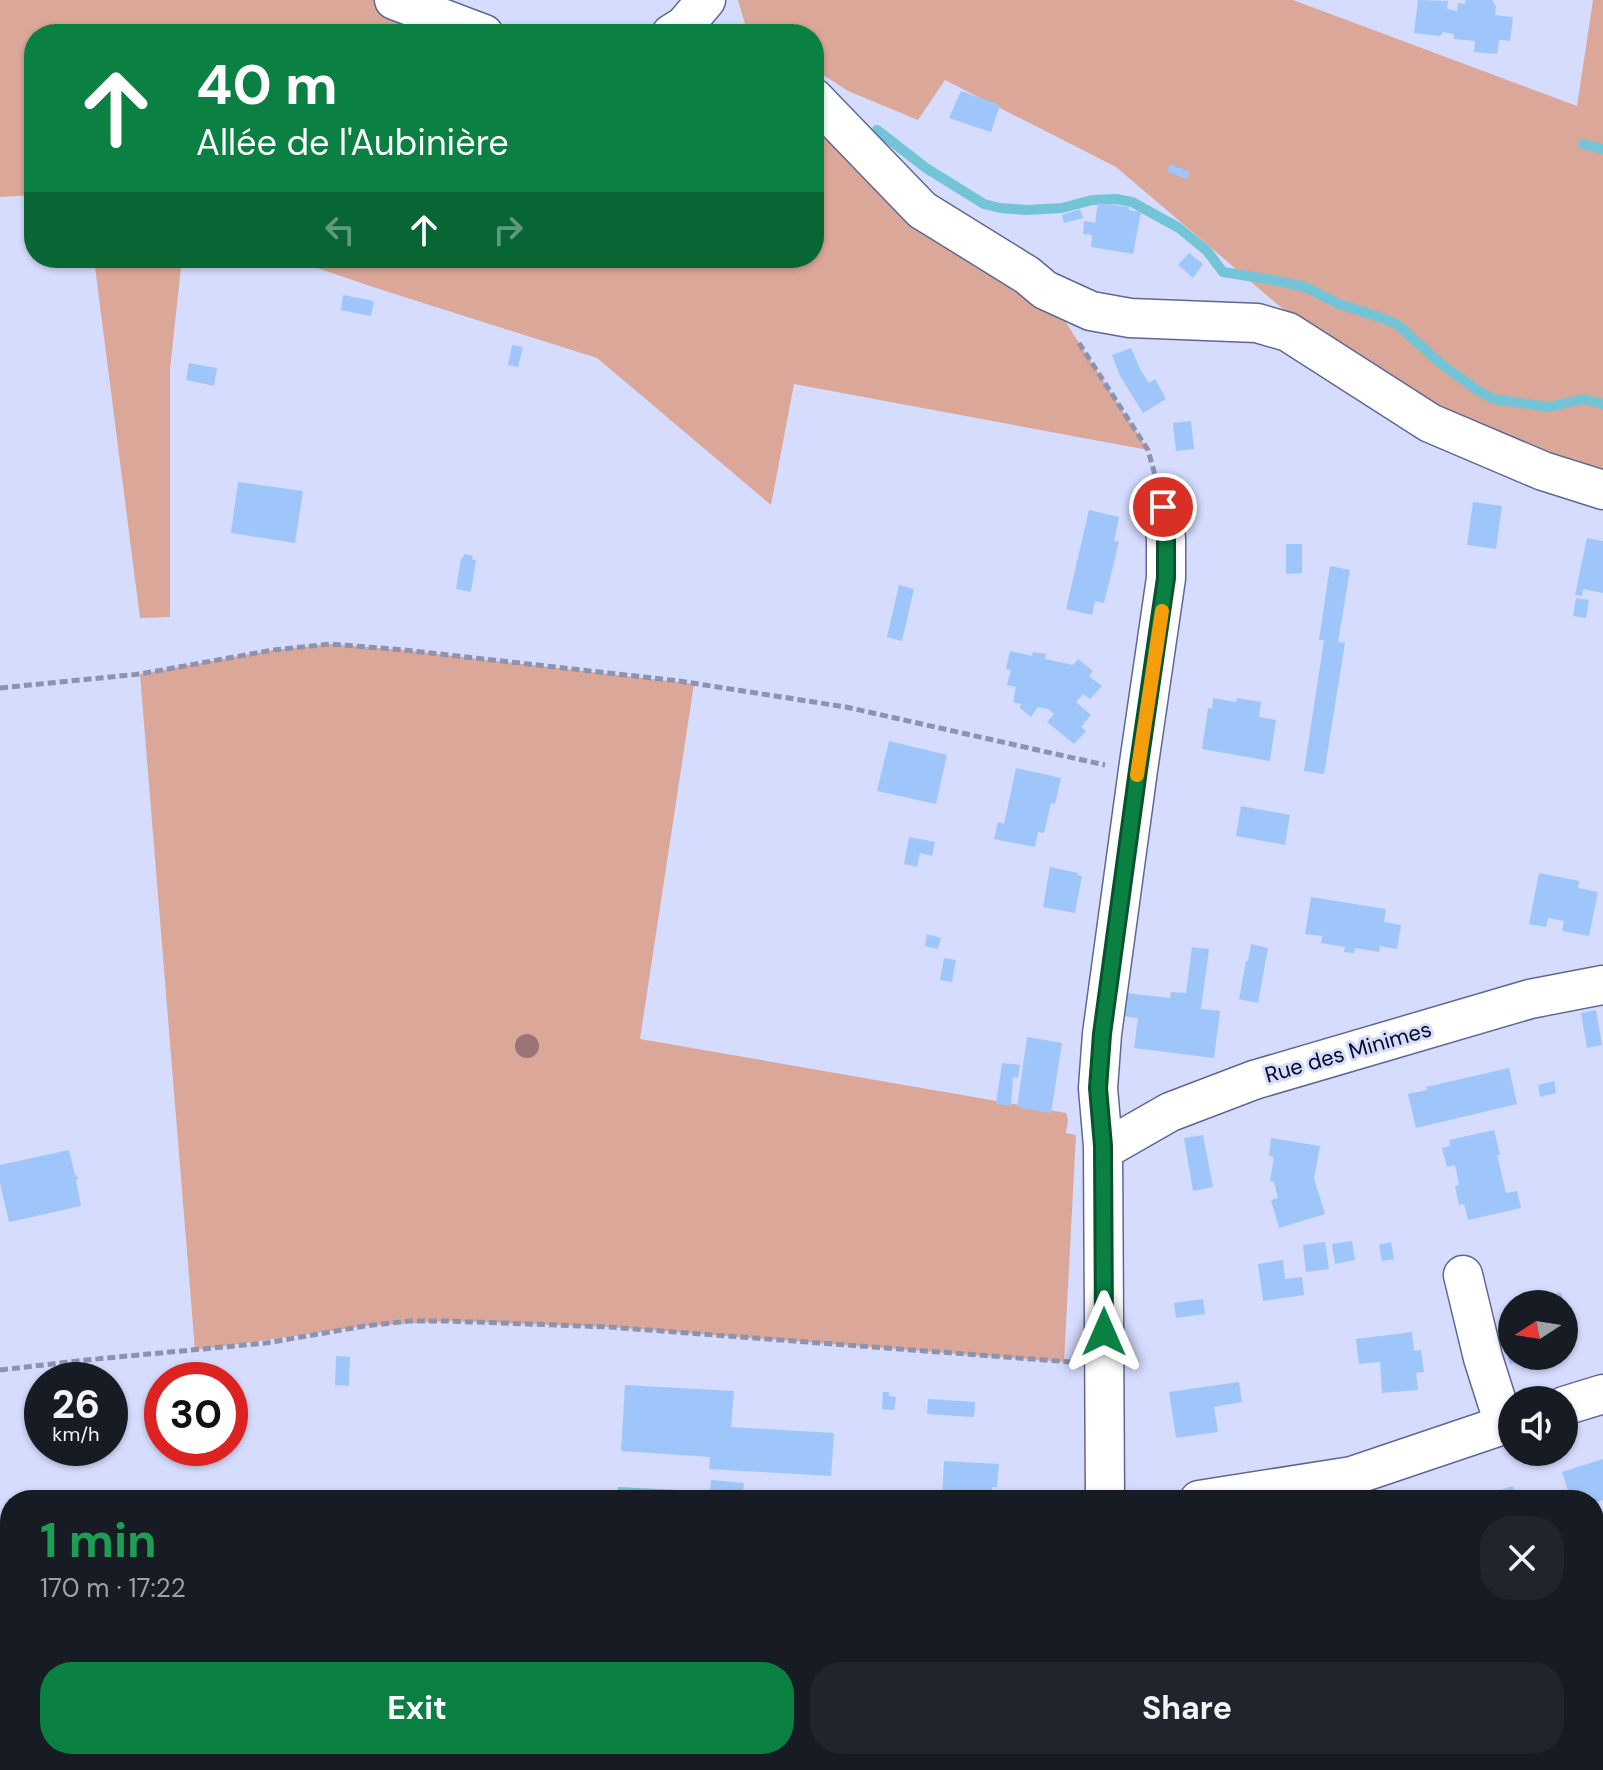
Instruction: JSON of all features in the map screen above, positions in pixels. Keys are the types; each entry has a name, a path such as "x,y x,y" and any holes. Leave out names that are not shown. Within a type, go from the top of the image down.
{"street":[{"path":"394,0 458,24"},
{"path":"824,108 922,210 1027,275 1045,290 1091,311 1130,318 1257,323 1288,332 1430,423 1543,471 1603,490"},
{"path":"1105,1490 1103,1146 1098,1088 1102,1034 1166,578 1163,507"},
{"name":"Rue des Minimes","path":"1103,1146 1114,1144 1170,1112 1279,1071 1530,999 1603,985"},
{"path":"1463,1275 1483,1358 1498,1397"},
{"path":"1578,1402 1603,1394"},
{"path":"1263,1490 1352,1476 1498,1426"}],"path":[{"path":"1045,290 1148,450 1163,507"},
{"path":"0,688 140,674 273,650 330,644 679,681 846,707 1138,770"},
{"path":"0,1370 266,1343 409,1321 609,1327 1104,1363"}],"shaded area":[{"path":"0,0 394,0 458,24 24,24 24,196 0,197"},
{"path":"738,0 1293,0 1577,106 1593,0 1603,0 1603,490 1335,363 1283,309 1116,167 945,80 918,120 848,91 824,75 824,24 745,24"},
{"path":"824,106 1045,290 1148,450 794,384 771,505 597,358 317,268 824,268"},
{"path":"95,268 181,268 170,369 170,617 140,618"},
{"path":"330,644 694,684 640,1039 1066,1113 1066,1133 1076,1135 1064,1362 609,1327 448,1321 365,1326 195,1350 140,674 273,650"},
{"path":"618,1487 677,1490 618,1490"}],"building":[{"path":"1418,0 1448,1 1447,9 1457,11 1458,3 1465,4 1466,0 1492,0 1496,6 1495,15 1513,17 1510,41 1499,40 1497,54 1474,52 1475,41 1454,39 1454,34 1414,33"},
{"path":"961,91 1000,105 991,132 949,118"},
{"path":"1170,164 1190,172 1187,179 1167,172"},
{"path":"1098,203 1129,207 1129,210 1141,212 1133,254 1091,247 1092,235 1083,234 1084,221 1095,223"},
{"path":"1080,209 1083,218 1064,223 1062,215"},
{"path":"1189,253 1203,264 1193,278 1178,265"},
{"path":"343,295 374,301 371,316 341,310"},
{"path":"512,345 523,347 518,367 508,365"},
{"path":"1131,348 1149,383 1155,379 1166,399 1143,413 1120,376 1112,355"},
{"path":"189,363 217,368 214,386 186,380"},
{"path":"1191,421 1194,449 1176,451 1173,423"},
{"path":"238,482 303,491 295,543 231,533"},
{"path":"1473,502 1502,506 1496,549 1467,545"},
{"path":"1089,510 1119,517 1114,541 1119,542 1104,603 1095,601 1092,615 1066,609"},
{"path":"1587,538 1603,541 1603,593 1583,589 1582,596 1575,595"},
{"path":"1286,544 1302,544 1302,573 1286,574"},
{"path":"464,554 476,560 471,592 456,589"},
{"path":"1330,566 1350,570 1338,642 1345,643 1324,774 1304,771 1324,640 1319,640"},
{"path":"899,585 914,589 902,641 887,637"},
{"path":"1576,598 1589,600 1586,618 1573,616"},
{"path":"1010,651 1032,656 1033,652 1046,654 1045,659 1073,665 1078,659 1093,671 1089,676 1102,686 1090,699 1083,694 1076,702 1091,715 1081,727 1086,731 1074,744 1047,722 1054,714 1048,709 1038,707 1031,717 1020,708 1021,704 1013,702 1016,687 1007,685 1011,670 1006,669"},
{"path":"1213,698 1261,702 1259,717 1276,720 1270,761 1202,749 1208,708 1212,709"},
{"path":"889,741 947,755 936,804 877,791"},
{"path":"1016,768 1061,778 1055,804 1051,803 1044,833 1038,832 1035,847 994,839 998,822 1004,824"},
{"path":"1241,806 1290,815 1285,845 1236,836"},
{"path":"909,837 935,842 932,856 920,853 917,867 904,864"},
{"path":"1050,867 1082,876 1075,913 1043,907"},
{"path":"1539,873 1579,881 1578,888 1598,892 1589,936 1562,931 1564,921 1548,918 1546,927 1529,924"},
{"path":"1311,897 1386,909 1384,922 1401,925 1397,949 1380,946 1379,952 1355,948 1354,953 1344,952 1345,947 1321,943 1322,936 1305,934"},
{"path":"927,934 941,938 938,949 925,946"},
{"path":"1251,944 1268,948 1258,1003 1239,999"},
{"path":"1192,947 1209,949 1201,1009 1220,1011 1214,1058 1134,1048 1138,1018 1123,1016 1126,993 1170,998 1171,992 1186,993"},
{"path":"944,958 956,960 952,982 940,980"},
{"path":"1596,1010 1602,1045 1587,1048 1581,1013"},
{"path":"1027,1037 1062,1043 1051,1113 1017,1107"},
{"path":"1002,1063 1020,1065 1018,1078 1013,1077 1011,1106 996,1104"},
{"path":"1509,1068 1517,1104 1416,1128 1408,1094"},
{"path":"1554,1081 1556,1093 1540,1097 1538,1085"},
{"path":"1494,1130 1506,1193 1517,1191 1521,1208 1468,1220 1464,1204 1459,1205 1455,1165 1447,1167 1442,1148 1450,1146 1449,1140"},
{"path":"1203,1135 1213,1187 1193,1191 1184,1138"},
{"path":"1271,1138 1320,1146 1314,1179 1325,1214 1279,1228 1271,1200 1278,1198 1274,1182 1270,1181 1274,1157 1269,1156"},
{"path":"69,1150 78,1179 81,1206 9,1222 0,1183 0,1165"},
{"path":"1352,1241 1355,1260 1335,1264 1332,1244"},
{"path":"1325,1242 1329,1269 1306,1272 1303,1245"},
{"path":"1391,1242 1394,1259 1382,1261 1379,1245"},
{"path":"1283,1260 1285,1279 1302,1277 1304,1295 1263,1301 1258,1264"},
{"path":"1203,1299 1205,1314 1176,1318 1174,1303"},
{"path":"1412,1332 1414,1351 1421,1350 1424,1372 1416,1373 1418,1390 1382,1393 1380,1362 1359,1364 1356,1339"},
{"path":"336,1356 350,1357 349,1386 335,1385"},
{"path":"1239,1382 1242,1402 1214,1407 1218,1432 1176,1438 1169,1392"},
{"path":"625,1385 734,1391 731,1427 834,1433 831,1476 709,1469 710,1457 621,1451"},
{"path":"883,1392 896,1397 894,1410 882,1409"},
{"path":"928,1399 975,1402 974,1417 927,1414"},
{"path":"1603,1459 1603,1490 1568,1490 1562,1472"},
{"path":"944,1461 999,1464 997,1487 992,1487 992,1490 943,1490"},
{"path":"711,1480 744,1483 743,1490 710,1490"}],"waterway":[{"path":"877,130 926,168 984,204 1027,210 1062,208 1092,200 1132,202 1179,228 1207,251 1223,272 1305,287 1339,304 1398,325 1440,363 1493,399 1549,407 1583,399 1603,404"},
{"path":"1583,144 1603,149"}],"slow traffic":[{"path":"1137,775 1162,611"}],"route":[{"path":"1104,1332 1103,1146 1098,1088 1102,1034 1166,578 1163,507"}]}
